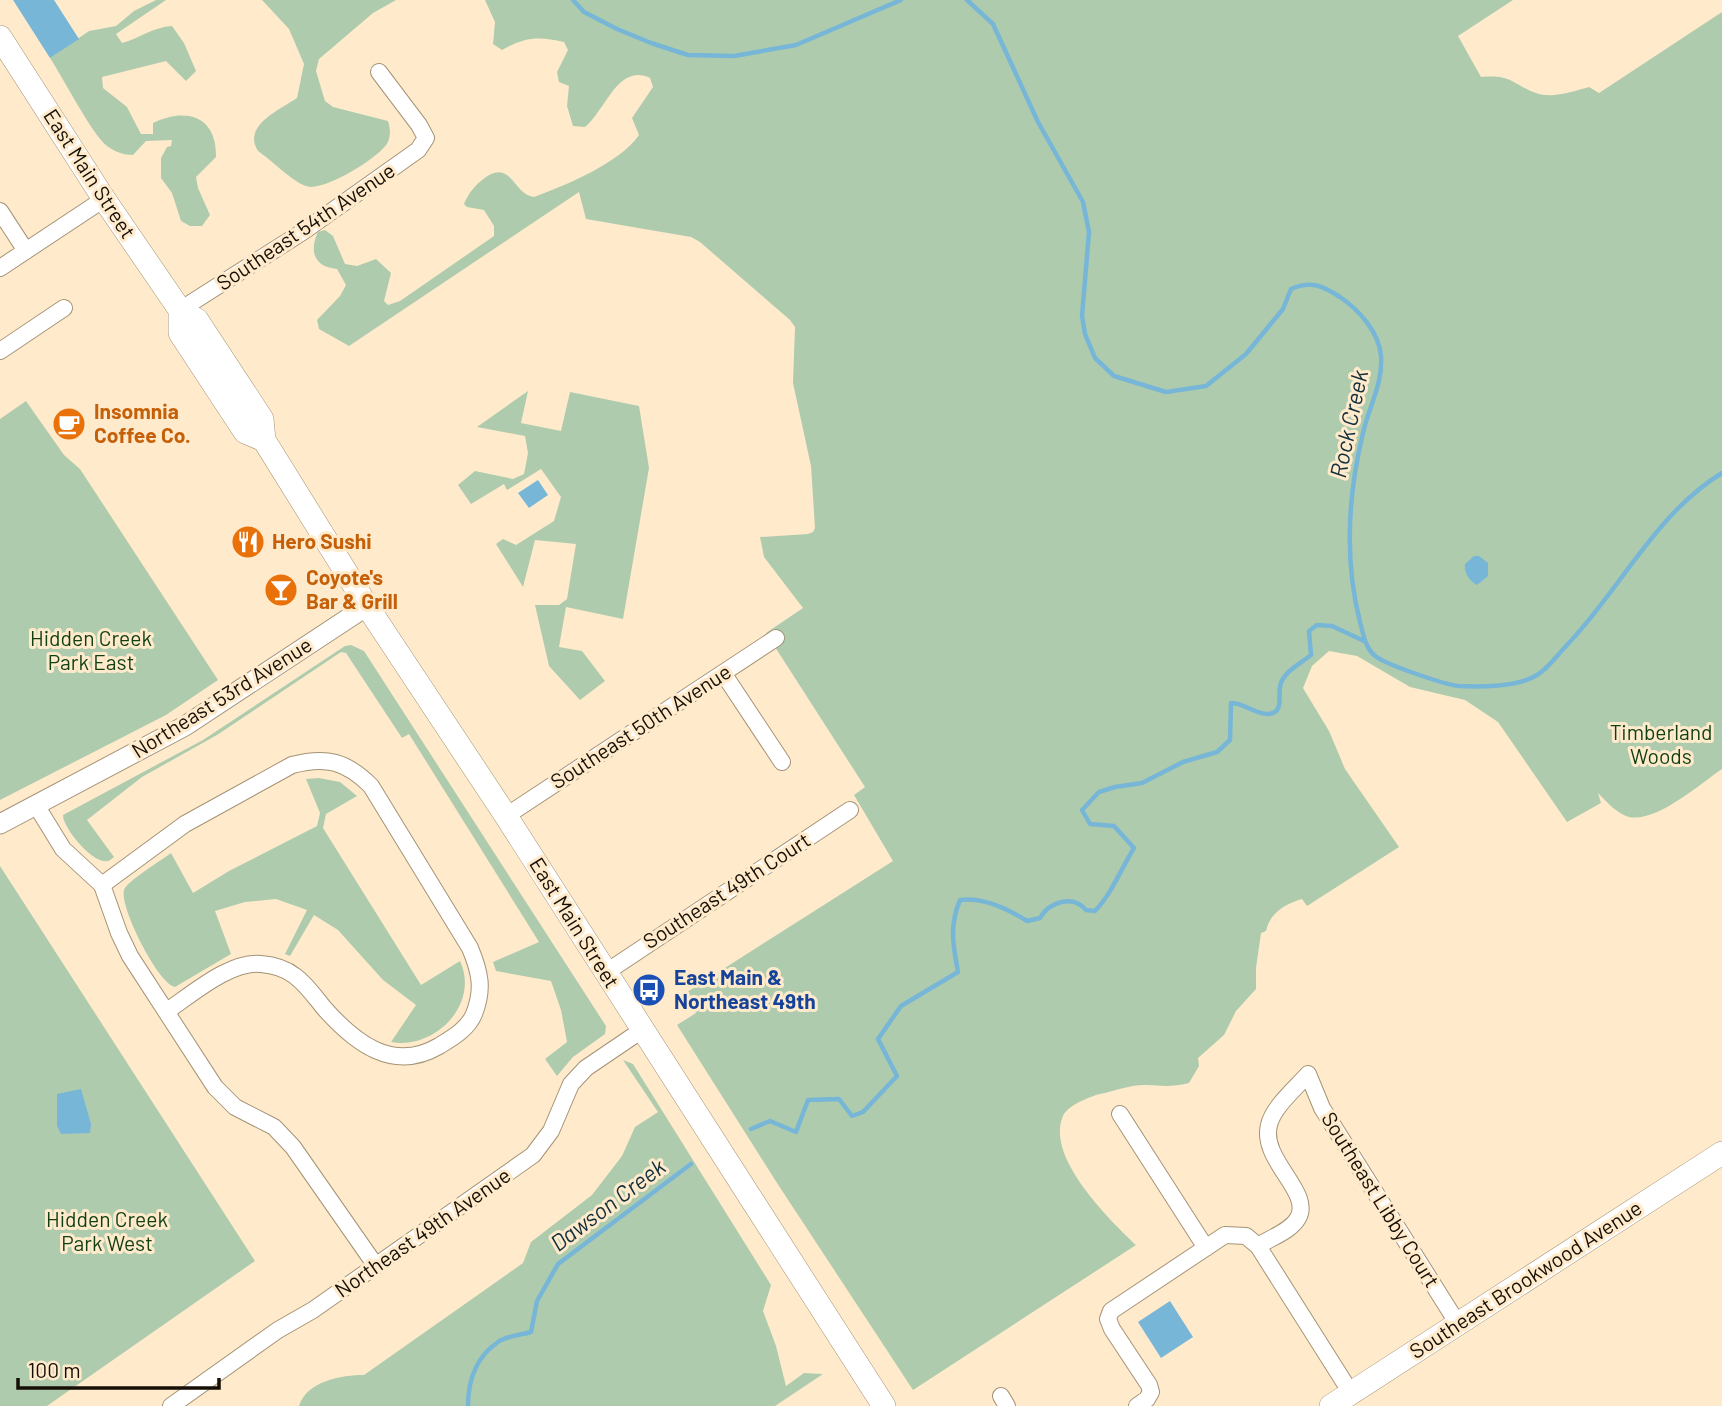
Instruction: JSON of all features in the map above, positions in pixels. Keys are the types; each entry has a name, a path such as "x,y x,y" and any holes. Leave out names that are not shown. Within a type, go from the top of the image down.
{"main road":[{"name":"East Main Street","path":"0,37 104,199 180,310 180,333 245,432 264,440 367,606 506,816 884,1406"},
{"name":"Southeast Brookwood Avenue","path":"1331,1406 1722,1153"}],"street":[{"name":"Southeast 54th Avenue","path":"180,310 397,167 418,150 426,138 379,72"},
{"path":"0,268 104,199"},
{"path":"0,211 26,251"},
{"path":"0,351 64,308"},
{"name":"Northeast 53rd Avenue","path":"0,824 185,726 367,606"},
{"name":"Southeast 50th Avenue","path":"506,816 776,638"},
{"path":"723,673 782,762"},
{"path":"102,885 185,824 292,765 326,760 358,773 371,786 470,948 479,971 480,999 470,1023 452,1038 426,1053 408,1057 380,1052 349,1033 295,976 280,967 257,963 229,970 167,1011"},
{"path":"36,805 63,849 102,885 130,956 215,1087 235,1107 274,1127 293,1147 376,1266"},
{"name":"Southeast 49th Court","path":"605,973 850,810"},
{"name":"Northeast 49th Avenue","path":"171,1406 533,1155 551,1131 571,1084 586,1068 642,1030"},
{"name":"Southeast Libby Court","path":"1252,1241 1297,1219 1301,1208 1299,1197 1272,1154 1269,1127 1278,1109 1308,1074 1322,1108 1458,1324"},
{"path":"1120,1114 1206,1248"},
{"path":"1137,1406 1147,1399 1151,1392 1108,1319 1111,1311 1226,1235 1252,1241 1351,1393"}],"green space":[{"path":"156,0 166,0 116,34 122,43 159,28 172,26 184,43 196,71 186,81 166,61 102,77 103,88 127,107 141,134 153,134 153,123 177,116 197,119 211,132 216,157 196,177 210,215 202,226 190,226 181,221 172,193 161,178 161,158 167,147 171,146 172,140 146,141 133,155 110,148 94,131 50,58 89,31 116,26 134,11"},
{"path":"262,0 396,0 373,13 319,59 316,71 325,101 333,107 388,121 390,131 388,142 374,156 325,184 314,187 301,184 258,151 254,142 259,126 273,113 297,98 304,64 289,29"},
{"name":"Timberland Woods","path":"485,0 1513,0 1458,36 1481,77 1500,77 1530,91 1551,95 1589,87 1599,93 1722,12 1722,769 1677,801 1652,814 1629,817 1612,807 1598,793 1601,803 1567,822 1498,722 1465,700 1410,687 1357,656 1329,651 1312,666 1303,688 1329,731 1345,769 1399,847 1307,906 1302,899 1275,914 1266,931 1261,933 1256,989 1236,1011 1224,1035 1198,1058 1199,1066 1189,1083 1123,1088 1085,1099 1066,1112 1060,1132 1063,1150 1071,1168 1097,1204 1136,1245 913,1390 677,1025 696,1013 684,994 893,861 854,795 865,787 766,633 803,608 764,557 760,537 808,534 815,528 811,466 793,383 795,327 700,242 691,237 586,219 579,192 349,346 319,329 317,320 340,296 346,285 337,269 323,265 316,257 314,246 318,232 325,230 333,236 345,264 357,266 376,259 391,273 384,301 388,305 400,301 494,236 494,226 484,210 464,204 473,189 486,177 495,173 507,175 527,195 534,197 605,164 619,155 639,135 632,118 653,87 650,78 639,75 629,77 613,90 585,127 573,126 567,106 569,86 559,82 557,72 568,50 564,42 532,39 502,50 493,44 495,22"},
{"path":"528,391 521,423 561,431 570,392 639,406 649,468 623,619 566,607 559,647 582,651 605,681 580,700 549,666 535,605 559,605 567,599 576,544 535,540 523,587 496,544 503,539 516,545 554,521 561,497 541,469 507,490 504,484 471,504 458,485 475,471 513,479 524,474 528,453 525,436 477,427"},
{"name":"Hidden Creek Park East","path":"26,401 64,455 80,469 218,680 166,715 0,800 0,419"},
{"path":"351,645 364,651 606,1026 605,1034 573,1057 557,1076 545,1059 567,1042 561,1010 551,981 496,971 493,962 539,942 409,734 402,738 346,653 341,652 217,735 142,777 87,820 114,857 104,861 98,859 78,842 67,828 63,815 203,740 345,646"},
{"path":"319,778 340,782 357,796 326,814 323,828 421,985 460,961 465,977 459,1008 450,1021 423,1039 407,1043 391,1042 416,1005 383,980 338,930 314,915 290,956 285,954 307,910 276,899 245,902 215,911 231,954 175,987 160,973 134,928 124,899 124,890 131,881 171,853 193,893 229,871 317,826 320,813 306,779"},
{"name":"Hidden Creek Park West","path":"0,866 255,1261 47,1406 0,1406"},
{"path":"623,1060 633,1064 771,1285 763,1311 776,1346 786,1386 804,1373 823,1374 775,1406 299,1406 303,1397 317,1385 335,1378 364,1375 523,1263 531,1242 592,1195 622,1156 635,1127 658,1112"}],"water":[{"path":"13,0 54,0 79,39 50,58"},
{"path":"538,480 548,495 529,508 518,493"},
{"path":"1474,556 1479,556 1488,563 1488,576 1477,585 1468,576 1465,567"},
{"path":"81,1089 91,1124 90,1133 61,1134 57,1126 57,1094"},
{"path":"1170,1301 1193,1337 1161,1358 1138,1322"}],"waterway":[{"name":"Rock Creek","path":"573,0 584,12 651,43 688,55 734,56 796,45 901,0"},
{"name":"Rock Creek","path":"967,0 993,24 1038,122 1083,202 1089,232 1082,316 1085,334 1095,358 1114,376 1166,392 1206,386 1246,354 1283,309 1291,289 1298,286 1322,287 1340,297 1361,315 1372,330 1379,347 1381,366 1358,456 1351,503 1350,551 1355,598 1363,635 1371,652 1380,659 1415,674 1459,686 1510,684 1537,675 1586,624 1677,509 1722,473"},
{"name":"Dawson Creek","path":"751,1129 770,1121 796,1132 808,1100 839,1099 852,1116 863,1112 897,1076 878,1039 901,1006 958,972 953,927 960,900 978,900 995,905 1027,921 1040,918 1055,904 1068,901 1075,902 1086,910 1095,911 1134,848 1114,826 1090,824 1082,810 1099,792 1142,783 1183,762 1217,752 1230,740 1231,703 1263,714 1276,711 1281,682 1311,655 1309,631 1317,625 1332,626 1364,641"},
{"name":"Dawson Creek","path":"468,1406 472,1378 479,1362 490,1348 501,1340 531,1332 537,1301 558,1264 691,1164"}],"place":[{"name":"Insomnia Coffee Co.","path":"69,424"},
{"name":"Hero Sushi","path":"248,542"},
{"name":"Coyote's Bar & Grill","path":"281,590"},
{"name":"East Main & Northeast 49th","path":"649,990"}]}
